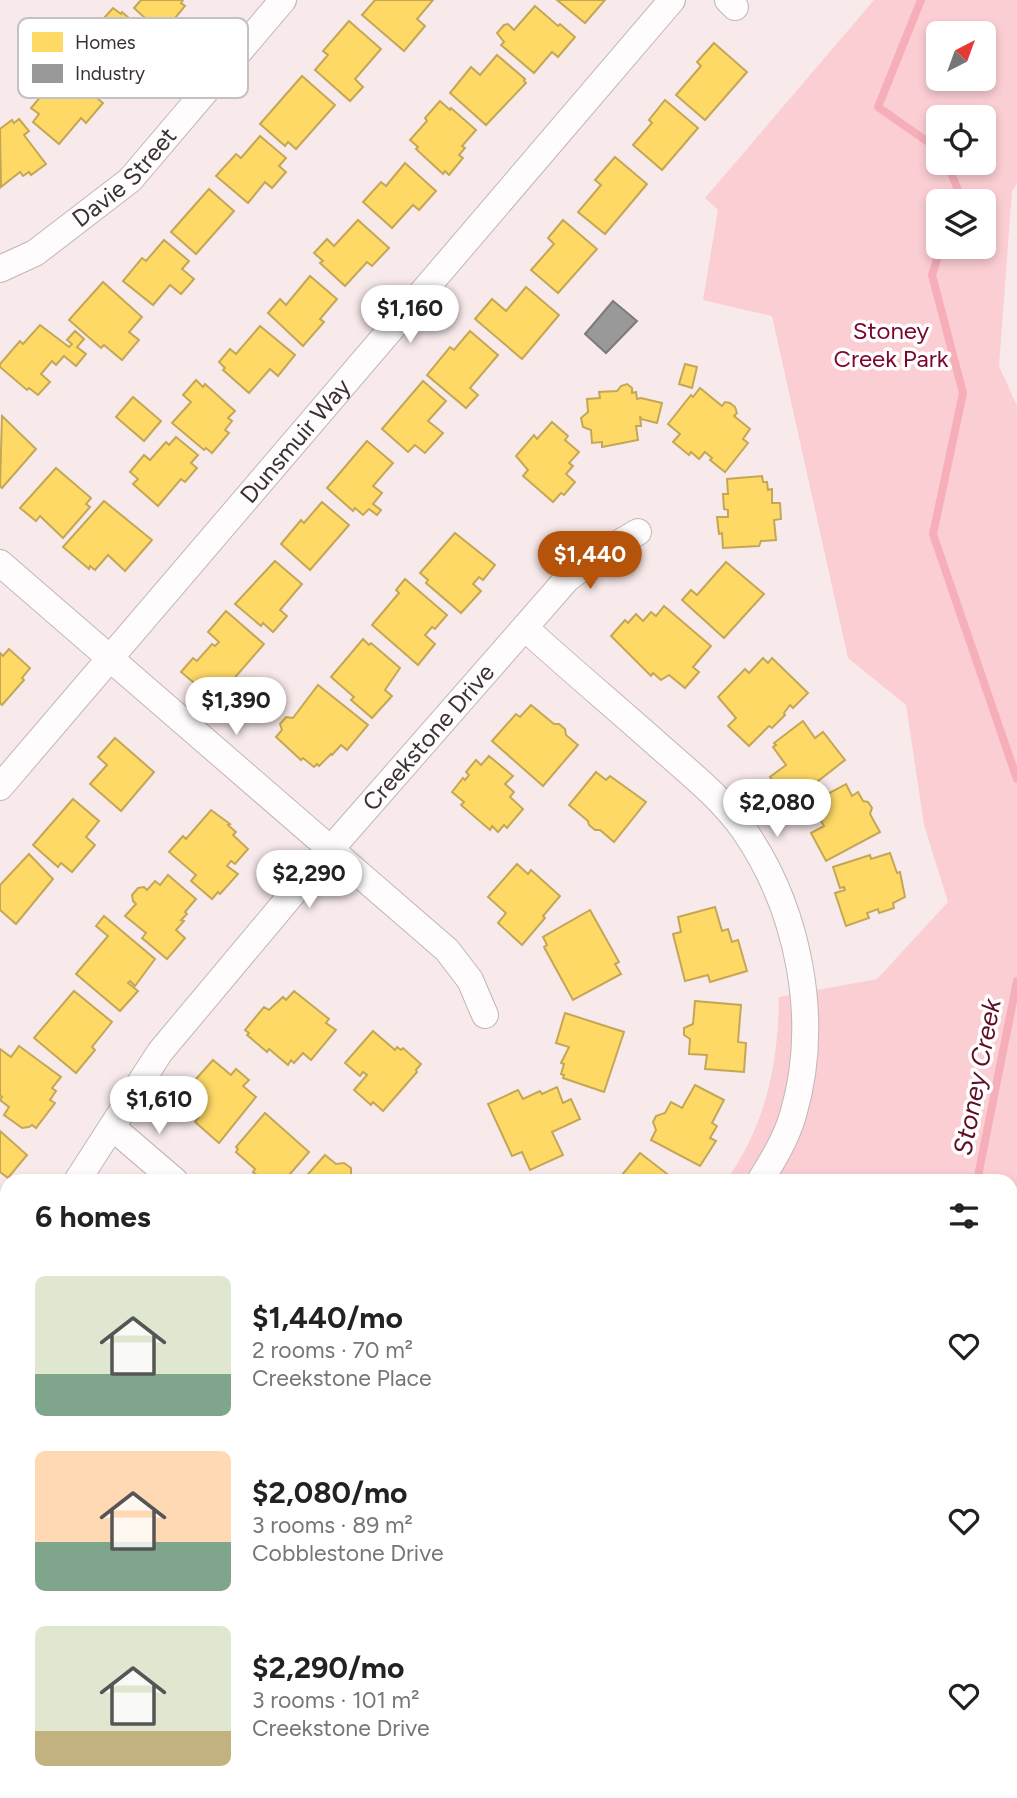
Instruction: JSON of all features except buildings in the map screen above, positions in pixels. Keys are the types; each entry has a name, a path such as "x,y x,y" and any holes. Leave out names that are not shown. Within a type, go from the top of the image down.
{"street":[{"name":"Davie Street","path":"248,41 283,0"},
{"name":"Dunsmuir Way","path":"0,787 673,0"},
{"name":"Davie Street","path":"0,269 35,253 130,180 200,98"},
{"name":"Creekstone Drive","path":"82,1174 160,1052 329,850 567,579 602,553 638,532"},
{"path":"0,563 447,950 470,980 485,1015"},
{"path":"524,628 702,783 743,828 773,879 793,934 804,999 805,1039 801,1078 793,1115 780,1149 764,1174"},
{"path":"112,1127 167,1174"}],"green space":[{"name":"Stoney Creek Park","path":"874,0 1017,0 1017,184 1012,191 999,366 1017,406 1017,1174 731,1174 751,1138 767,1093 776,1047 779,997 877,979 948,902 924,825 906,705 848,658 772,316 703,300 718,210 705,198"}],"waterway":[{"name":"Stoney Creek","path":"921,0 878,107 926,141"},
{"name":"Stoney Creek","path":"952,175 958,189"},
{"name":"Stoney Creek","path":"937,259 932,275 963,393 933,534 1017,779"},
{"name":"Stoney Creek","path":"978,1174 1017,981"}]}
